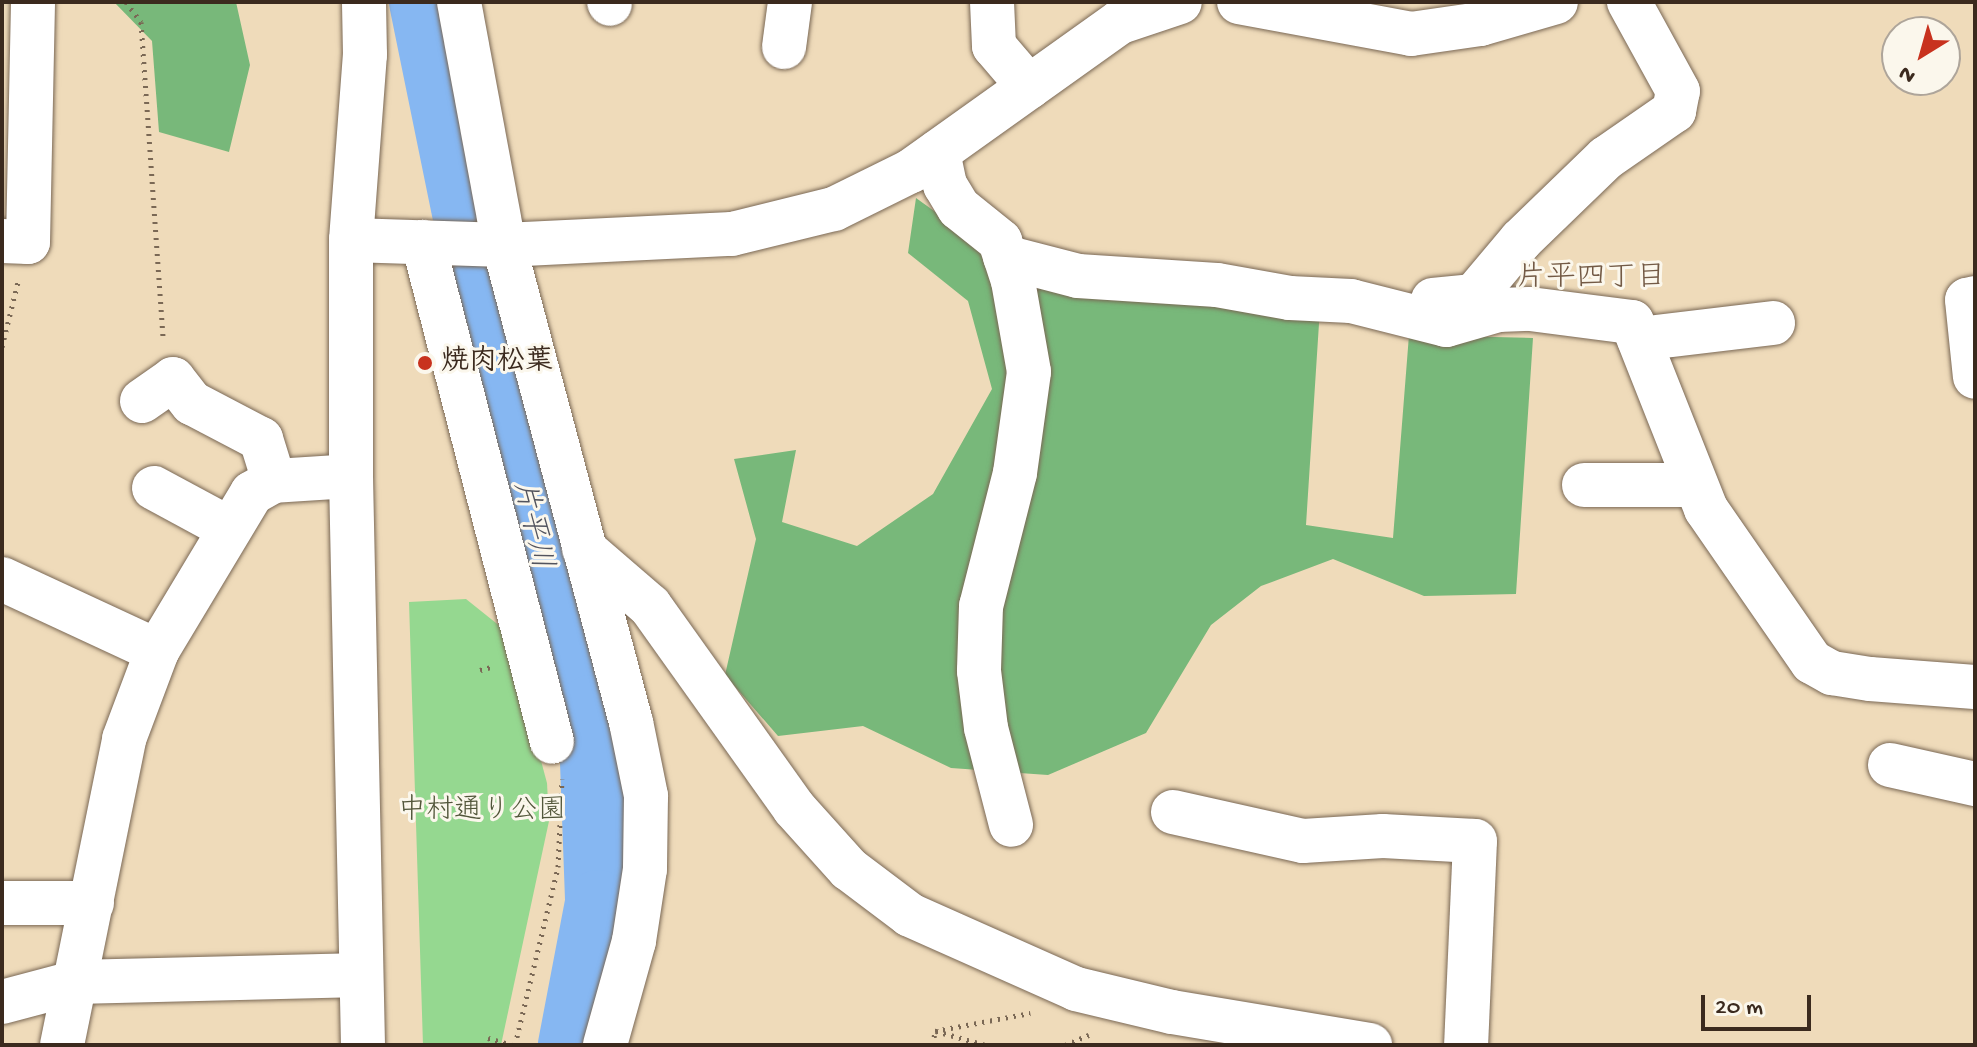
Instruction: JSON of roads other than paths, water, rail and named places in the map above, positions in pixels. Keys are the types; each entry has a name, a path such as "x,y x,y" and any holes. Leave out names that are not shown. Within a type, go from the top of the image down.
{"street":[{"path":"15,242 18,74 33,2"},
{"path":"363,1045 351,476 351,240 365,55 364,2"},
{"path":"459,2 461,243 552,742"},
{"path":"784,47 790,2"},
{"path":"992,2 994,46 1029,87"},
{"path":"351,240 461,243 732,234 834,209 938,152 1120,22 1180,2"},
{"path":"1239,2 1411,34 1480,24 1556,2"},
{"path":"1417,322 1434,298 1474,296 1521,240 1606,158 1674,111 1678,91 1629,2"},
{"path":"938,152 945,185 959,208 1000,241 1029,372 1015,473 981,606 979,671 986,728 1011,825"},
{"path":"461,243 584,549 646,796 645,869 638,912 605,1045"},
{"path":"1005,257 1078,276 1217,285 1290,298 1351,301 1417,322 1446,325 1498,310 1530,309 1632,322 1701,497 1812,662 1832,673 1870,679 1975,687"},
{"path":"1975,298 1967,300 1975,377"},
{"path":"1639,339 1773,323"},
{"path":"158,390 192,403 261,439 274,481"},
{"path":"62,1045 124,739 157,651 252,493 274,481 351,476"},
{"path":"1584,485 1701,497"},
{"path":"154,488 230,529"},
{"path":"584,549 650,606 740,738 849,869 910,915 1076,989 1187,1015 1370,1045"},
{"path":"2,579 157,651"},
{"path":"1890,765 1975,784"},
{"path":"1173,812 1303,841 1383,836 1475,841 1466,1045"},
{"path":"2,903 92,903"},
{"path":"2,1002 77,982 361,975"}],"waterway":[{"name":"片平川","path":"422,2 537,565 591,708 598,903 571,1045"}],"place":[{"name":"焼肉松葉","path":"425,363"}],"district":[{"name":"片平四丁目","path":"1591,280"}],"park label":[{"name":"中村通り公園","path":"482,812"}]}
